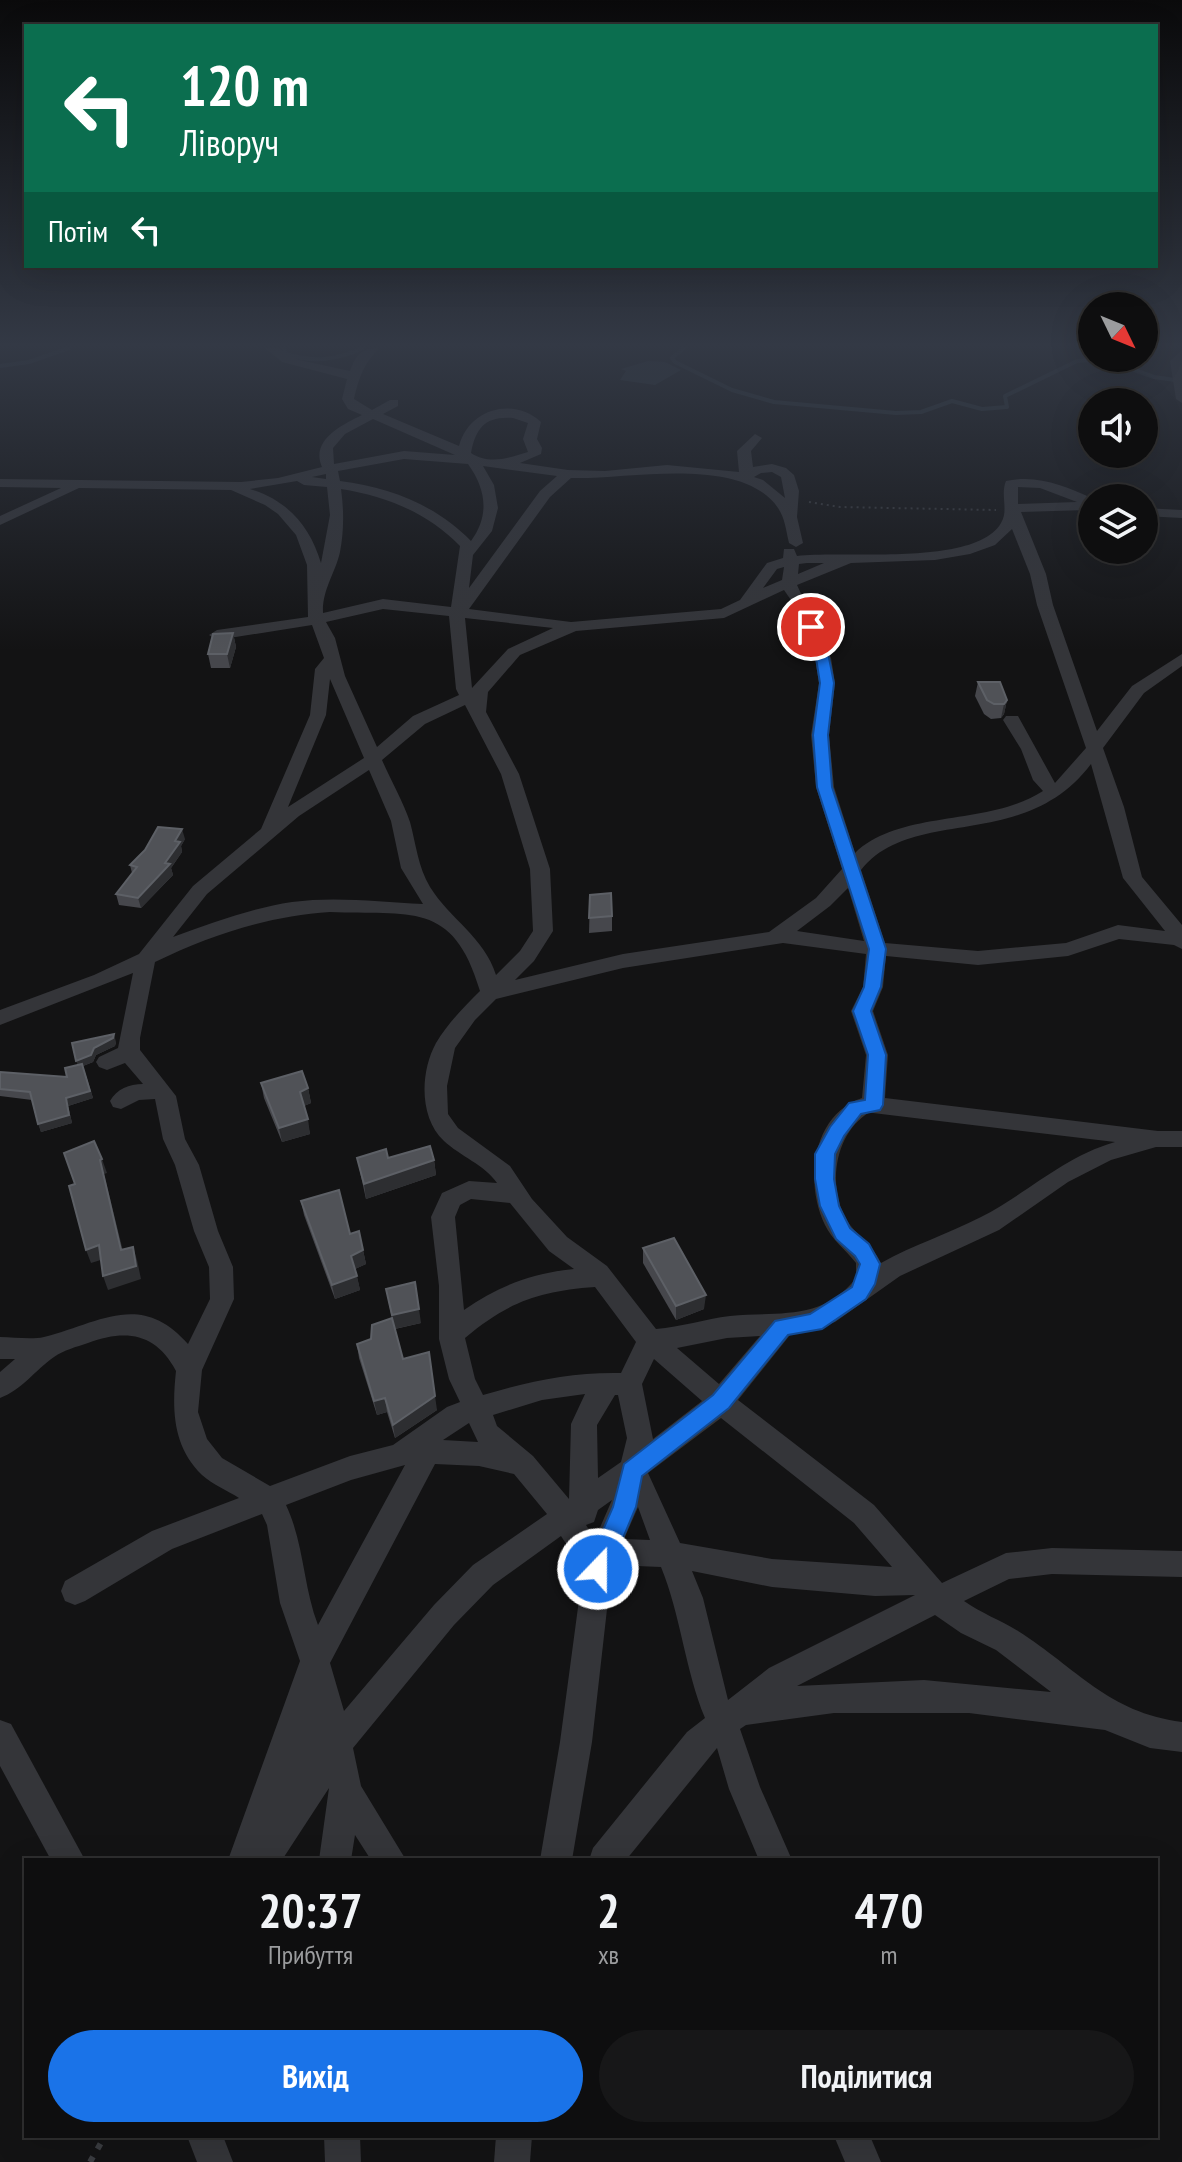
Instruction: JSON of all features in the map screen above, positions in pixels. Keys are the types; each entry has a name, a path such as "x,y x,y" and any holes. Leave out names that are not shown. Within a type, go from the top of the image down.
{"street":[{"path":"326,449 325,458 332,475 337,515 328,568 313,607 372,760 400,821 411,868 423,892 481,961 489,992"},
{"path":"450,449 468,457 488,491 492,520 487,533 467,553"},
{"path":"468,457 469,449"},
{"path":"504,464 534,454 535,449"},
{"path":"746,449 746,474 781,502 790,517"},
{"path":"0,483 225,487 332,475 404,455 468,457 568,474 605,475 667,469 746,474 774,467 784,470 790,476 793,499 790,517 792,593 806,614 823,658 827,683 820,735 825,787 877,949 873,987 862,1011 877,1055 873,1105"},
{"path":"568,474 545,494 460,612 456,625 458,649 475,700 510,774 533,842 540,869 543,931 527,956 489,992 445,1047 436,1086 437,1115 450,1134 502,1172 516,1194 558,1244 600,1277 650,1340 721,1401 864,1514 929,1590 971,1623 1006,1640 1109,1716 1150,1733 1182,1737"},
{"path":"332,475 410,505 456,532 467,545 458,592 460,612"},
{"path":"217,635 317,620 383,604 574,626 694,618 724,613 745,603 791,559 929,558 981,545 1008,526 1012,509 1009,489 1011,484 1018,481 1046,485 1078,498"},
{"path":"0,521 81,484"},
{"path":"225,487 264,498 292,517 308,543 318,588"},
{"path":"1012,509 1078,505"},
{"path":"1031,526 1061,506"},
{"path":"1012,509 1031,526 1045,605 1115,807 1133,878 1172,925 1181,941"},
{"path":"1158,513 1182,514"},
{"path":"745,603 772,566 816,552 847,559"},
{"path":"335,1858 346,1792 315,1662 295,1603 281,1525 270,1501 212,1467 195,1444 185,1412 189,1370 222,1299 221,1267 206,1231 187,1165 174,1139 161,1091 118,1057 129,1038 146,958 200,890 302,805 372,760 419,720 475,700 514,652 574,626"},
{"path":"269,833 318,715 323,669 332,659"},
{"path":"775,937 806,916 836,889 858,859 883,842 986,822 1027,809 1054,792 1078,771 1133,695 1182,659"},
{"path":"1012,720 1030,749 1042,780 1054,792"},
{"path":"489,992 623,961 775,937 818,939 877,949 978,958 1068,949 1118,932 1134,922 1142,908 1144,891"},
{"path":"0,1018 101,980 182,941 258,915 294,908 402,908 425,910 448,919"},
{"path":"1118,932 1181,941"},
{"path":"121,1101 134,1092 161,1091"},
{"path":"861,1290 868,1278 870,1264 862,1250 843,1233 830,1206 824,1179 825,1154 836,1132 856,1108 873,1105 1158,1139 1182,1139"},
{"path":"650,1340 675,1339 732,1326 782,1327 815,1322 917,1256 991,1223 1060,1176 1104,1154 1158,1139"},
{"path":"516,1194 469,1190 450,1199 443,1217 451,1286 452,1334 462,1379 488,1434 574,1508 601,1560"},
{"path":"452,1334 481,1308 508,1292 541,1283 600,1277"},
{"path":"0,1387 47,1348 118,1322 145,1325 166,1335 182,1354 189,1370"},
{"path":"254,1858 333,1729 483,1575 574,1508 632,1471 721,1401 782,1327"},
{"path":"574,1508 584,1424 650,1340"},
{"path":"0,1348 47,1348"},
{"path":"245,1858 315,1662 359,1575 414,1453 456,1415 542,1389 585,1383 618,1384"},
{"path":"556,1858 601,1560 624,1507 640,1438 618,1384"},
{"path":"75,1591 162,1540 350,1468 414,1453 479,1453 523,1465"},
{"path":"632,1471 647,1496 688,1598 712,1699 728,1718 745,1789 775,1858"},
{"path":"601,1560 670,1554 772,1573 929,1590 966,1584 1006,1566 1052,1561 1182,1564"},
{"path":"607,1858 698,1743 728,1718 780,1679 929,1590"},
{"path":"728,1718 837,1695 908,1695 1016,1702 1109,1716"},
{"path":"263,1858 307,1797 333,1729"},
{"path":"0,1735 68,1858"},
{"path":"346,1792 389,1858"},
{"path":"206,2138 215,2162"},
{"path":"342,2138 343,2162"},
{"path":"853,2138 863,2162"}],"path":[{"path":"793,499 840,507 1012,509"},
{"path":"90,2162 104,2138"}],"building":[{"path":"233,633 227,654 208,654 213,634"},
{"path":"978,682 1000,682 1007,700 1004,704 994,704 987,700"},
{"path":"158,827 182,829 175,841 180,842 165,863 170,864 138,898 116,894 137,867 130,865 145,850"},
{"path":"611,893 612,916 589,918 590,895"},
{"path":"114,1034 113,1038 94,1048 91,1055 76,1061 72,1043"},
{"path":"82,1064 90,1091 66,1098 69,1115 38,1124 30,1092 0,1089 0,1072 67,1077 65,1068"},
{"path":"302,1071 308,1088 300,1092 308,1119 279,1128 261,1083"},
{"path":"94,1141 102,1159 121,1250 133,1247 136,1266 103,1276 99,1245 86,1250 69,1186 75,1184 64,1153"},
{"path":"430,1146 434,1160 364,1184 357,1158 386,1149 388,1158"},
{"path":"339,1190 350,1234 359,1231 363,1250 351,1256 357,1276 332,1285 301,1201"},
{"path":"674,1238 706,1295 676,1306 643,1248"},
{"path":"415,1282 419,1309 392,1315 386,1289"},
{"path":"392,1318 403,1359 429,1352 435,1396 393,1425 385,1398 374,1401 357,1344 371,1339 372,1325"}],"route":[{"path":"598,1569 624,1507 632,1471 721,1401 782,1327 815,1322 859,1293 868,1278 870,1264 862,1250 843,1233 830,1206 824,1179 825,1154 836,1132 856,1108 873,1105 878,1076 877,1055 862,1011 873,987 878,966 877,949 825,787 820,735 827,683 823,658 811,627"}]}
